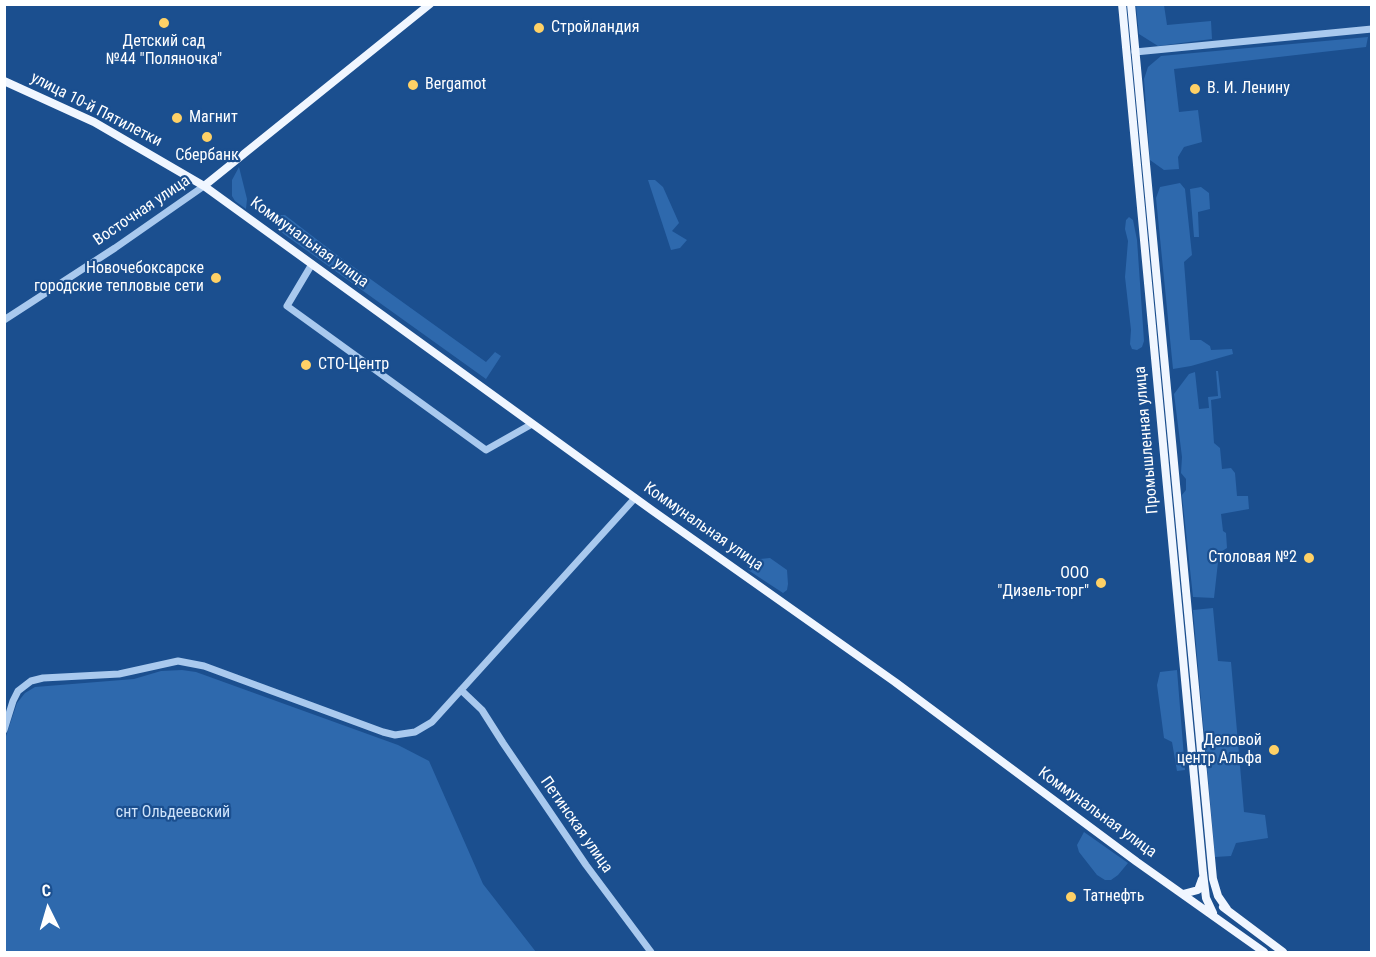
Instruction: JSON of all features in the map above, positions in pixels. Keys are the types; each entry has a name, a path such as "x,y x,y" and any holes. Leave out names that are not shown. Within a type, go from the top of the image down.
{"main road":[{"name":"Восточная улица","path":"204,186 430,4"},
{"name":"Промышленная улица","path":"1122,4 1131,53 1183,604 1203,873 1206,898 1215,916"},
{"name":"Промышленная улица","path":"1131,4 1131,53 1137,71 1143,181"},
{"name":"улица 10-й Пятилетки","path":"4,81 94,122 204,186"},
{"name":"Коммунальная улица","path":"204,186 635,498 904,688 1183,894"},
{"name":"Промышленная улица","path":"1188,663 1215,891 1227,909"},
{"path":"1183,894 1198,890 1203,873"},
{"path":"1206,898 1212,896 1215,891"},
{"name":"Промышленная улица","path":"1183,894 1206,898 1227,909 1283,952"},
{"name":"Промышленная улица","path":"1183,894 1264,952"}],"street":[{"path":"1131,53 1371,29"},
{"path":"1137,71 1142,58 1151,51"},
{"name":"Восточная улица","path":"4,320 115,249 204,186"},
{"path":"312,264 287,306 486,450 532,424"},
{"path":"4,730 13,701 18,692 31,681 42,678 119,674 178,661 204,666 383,732 405,735 422,729 432,722 635,498"},
{"name":"Петинская улица","path":"461,690 482,710 586,865 651,952"}],"green space":[{"path":"1136,5 1164,5 1167,25 1211,21 1212,39 1158,46 1139,34"},
{"path":"1368,37 1366,47 1174,69 1179,112 1198,110 1202,142 1184,147 1178,157 1179,169 1164,170 1150,160 1144,79 1148,67 1161,56"},
{"path":"239,167 247,199 246,209 232,196 232,180"},
{"path":"648,180 655,180 663,187 679,223 672,231 687,240 680,248 671,250"},
{"path":"1180,183 1185,189 1192,255 1184,262 1190,340 1201,340 1210,346 1211,350 1232,349 1233,354 1173,369 1156,198 1160,187"},
{"path":"1201,187 1209,193 1210,209 1198,212 1199,237 1194,237 1190,189"},
{"path":"276,215 285,215 486,362 495,352 501,356 486,379 285,235 277,228"},
{"path":"1129,217 1133,220 1137,240 1144,341 1142,347 1137,350 1132,349 1130,344 1131,330 1125,277 1128,241 1125,229 1126,220"},
{"path":"1216,371 1218,371 1221,398 1211,400 1214,443 1220,448 1222,469 1231,468 1235,473 1237,496 1248,496 1249,509 1221,514 1227,548 1219,553 1214,598 1193,597 1182,495 1186,490 1186,479 1181,473 1182,457 1174,394 1189,374 1195,372 1199,409 1209,408 1208,397 1218,396"},
{"path":"770,558 787,570 787,590 783,593 748,570 747,565 750,560"},
{"path":"1213,608 1218,661 1231,662 1244,812 1265,815 1268,838 1236,843 1231,856 1215,857 1193,610"},
{"path":"1177,670 1185,770 1177,771 1172,742 1164,738 1157,685 1160,672"},
{"name":"снт Ольдеевский","path":"161,671 196,672 398,745 429,761 483,884 536,952 5,952 4,742 17,703 25,693 35,687 134,679"},
{"path":"1084,832 1128,863 1111,880 1105,880 1097,875 1079,852 1077,845"}],"place":[{"name":"Детский сад №44 \"Поляночка\"","path":"164,23"},
{"name":"Стройландия","path":"539,28"},
{"name":"Bergamot","path":"413,85"},
{"name":"В. И. Ленину","path":"1195,89"},
{"name":"Магнит","path":"177,118"},
{"name":"Сбербанк","path":"207,137"},
{"name":"Новочебоксарске городские тепловые сети","path":"216,278"},
{"name":"СТО-Центр","path":"306,365"},
{"name":"Столовая №2","path":"1309,558"},
{"name":"ООО \"Дизель-торг\"","path":"1101,583"},
{"name":"Деловой центр Альфа","path":"1274,750"},
{"name":"Татнефть","path":"1071,897"}]}
